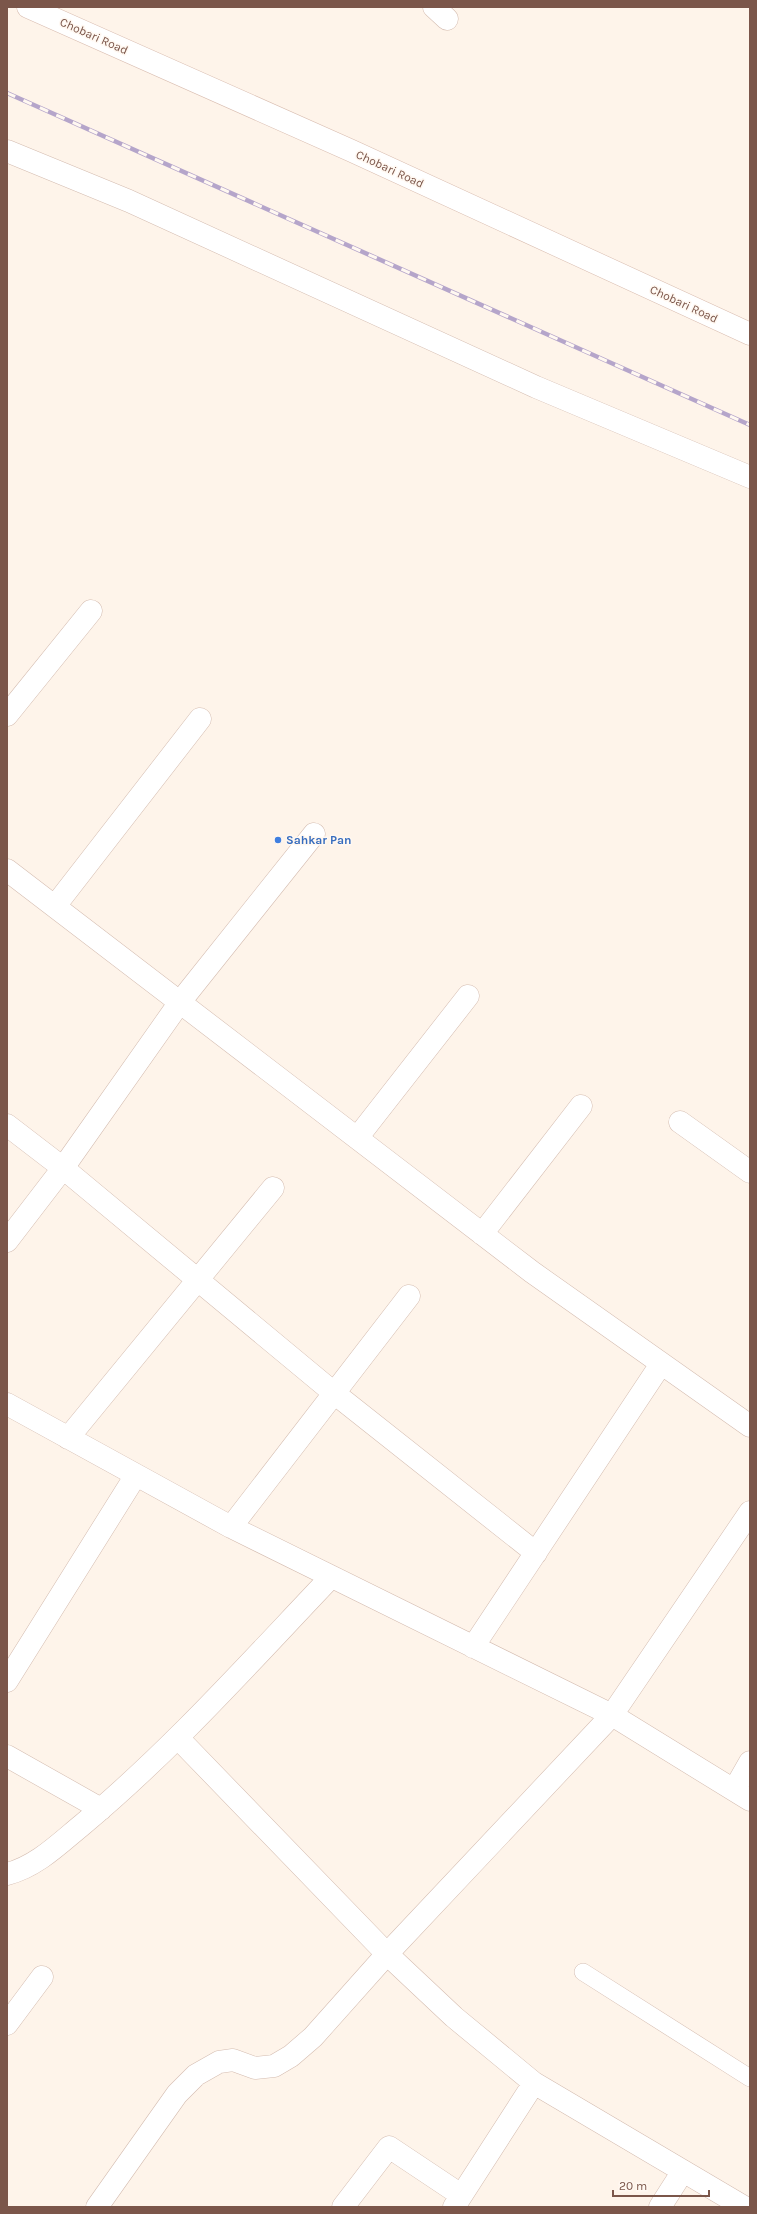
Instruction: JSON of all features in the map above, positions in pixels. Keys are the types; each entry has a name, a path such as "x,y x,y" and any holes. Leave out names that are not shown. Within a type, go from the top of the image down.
{"street":[{"name":"Chobari Road","path":"28,7 359,155 750,334"},
{"path":"7,151 129,200 529,383 750,477"},
{"path":"7,715 91,611"},
{"path":"55,906 200,719"},
{"path":"7,1242 63,1168 180,1002 314,834"},
{"path":"7,870 482,1234 661,1364 750,1426"},
{"path":"357,1138 468,996"},
{"path":"482,1234 581,1106"},
{"path":"680,1122 750,1172"},
{"path":"7,1125 63,1168 334,1393 536,1553"},
{"path":"68,1438 273,1188"},
{"path":"231,1527 409,1296"},
{"path":"473,1647 661,1364"},
{"path":"7,1404 231,1527 612,1715 742,1795 750,1762"},
{"path":"7,1681 136,1475"},
{"path":"96,2207 176,2094 196,2075 219,2062 233,2060 255,2068 274,2066 291,2056 312,2038 387,1954 612,1715 750,1512"},
{"path":"7,1874 18,1872 50,1851 102,1809 178,1738 331,1577"},
{"path":"178,1738 387,1954 454,2017 534,2083 744,2207"},
{"path":"7,1756 102,1809"},
{"path":"7,2024 42,1977"},
{"path":"343,2207 389,2147 458,2201 534,2083"},
{"path":"660,2207 683,2171"}],"lane":[{"path":"584,1972 750,2078"}],"railway":[{"path":"7,93 750,425"}],"place":[{"name":"Sahkar Pan","path":"278,840"}]}
